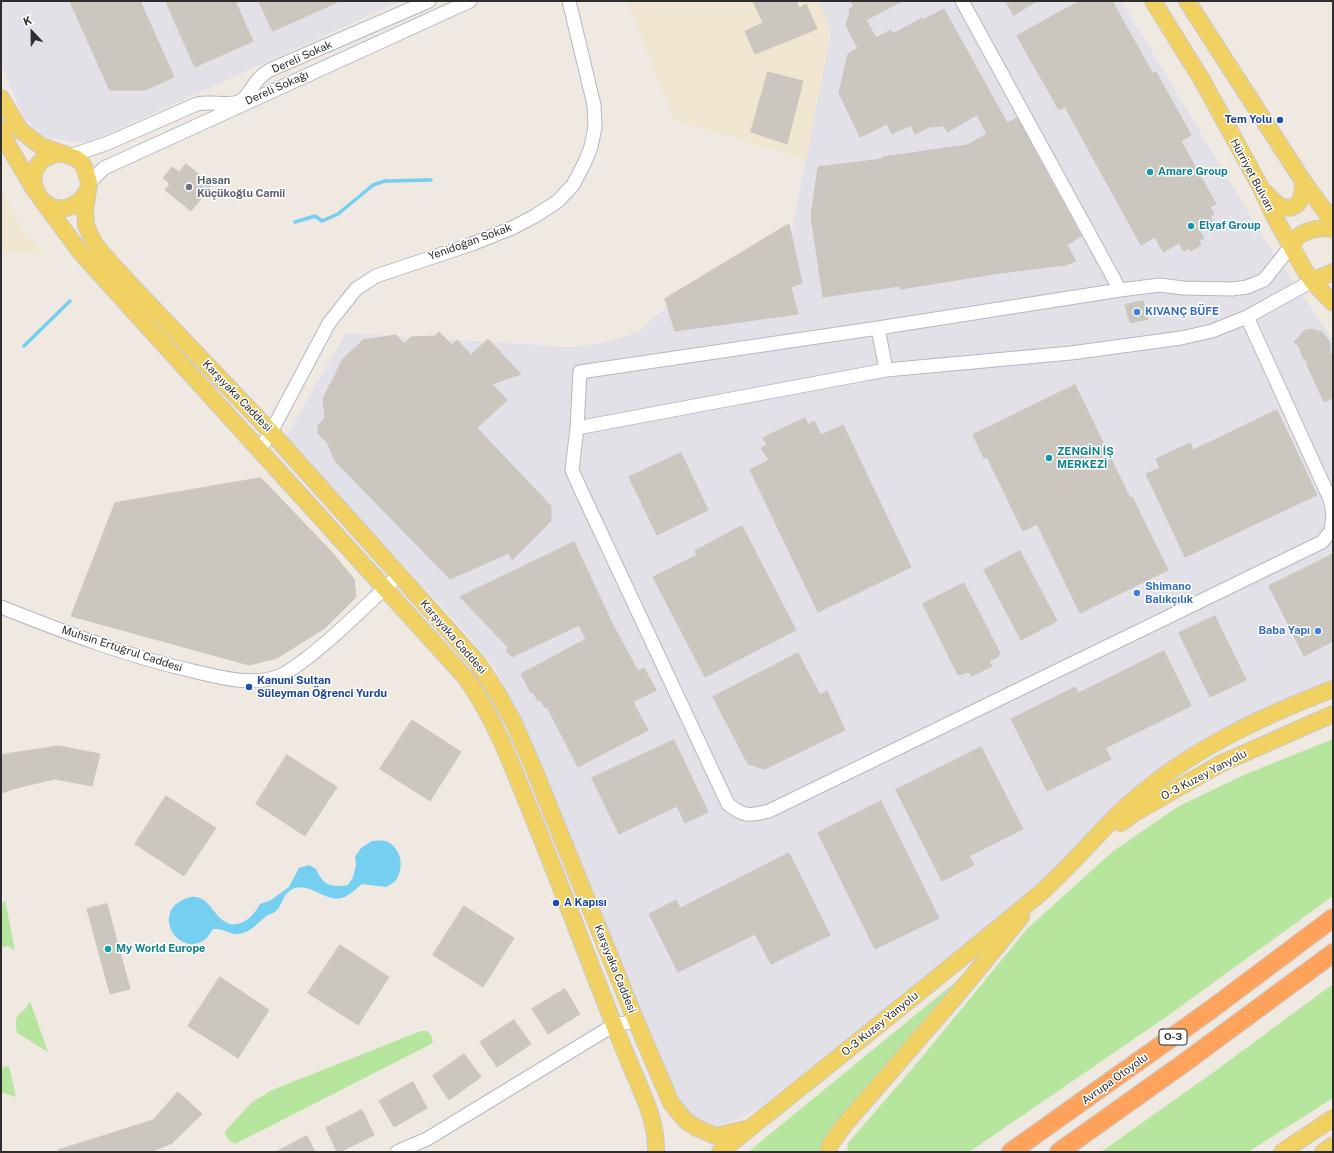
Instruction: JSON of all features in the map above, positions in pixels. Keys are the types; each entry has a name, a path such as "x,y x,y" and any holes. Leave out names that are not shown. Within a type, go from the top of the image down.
{"highway":[{"name":"Avrupa Otoyolu","path":"1012,1152 1209,1011 1333,918"},
{"name":"O-3","path":"1059,1152 1184,1063 1333,953"}],"main road":[{"name":"Hürriyet Bulvarı","path":"1153,1 1202,80 1291,246 1312,280 1333,303"},
{"path":"1187,1 1303,181 1333,222"},
{"path":"1,98 20,130 41,146 66,155 81,162 85,169 88,188 81,200 72,207 62,209 52,207 40,198 34,184 34,177 41,162 54,154 66,155"},
{"name":"Karşıyaka Caddesi","path":"1,129 9,147 40,198 81,253 260,449 466,678 478,694 491,718 536,822 614,1025 651,1116 655,1132 656,1152"},
{"path":"1260,186 1278,205 1285,209 1292,208 1299,203 1302,195 1303,181"},
{"name":"Karşıyaka Caddesi","path":"88,188 85,211 86,225 93,241 101,252 271,432 478,662 514,723 636,1022 672,1102 686,1121 697,1128 716,1136 750,1128"},
{"path":"1291,246 1299,235 1322,228 1333,229"},
{"path":"1312,280 1333,272"},
{"path":"828,1152 830,1145 845,1124 966,985 1039,894 1128,805 1169,771 1226,737 1268,716 1333,690"},
{"name":"O-3 Kuzey Yanyolu","path":"1083,851 1133,814 1220,764 1333,714"},
{"name":"O-3 Kuzey Yanyolu","path":"720,1152 937,979 1039,894"},
{"path":"1282,1152 1333,1118"},
{"path":"1323,1152 1333,1146"}],"street":[{"name":"Dereli Sokak","path":"66,155 108,143 198,104 210,102 235,103 240,101 250,92 262,76 272,69 429,1"},
{"name":"Dereli Sokağı","path":"88,188 104,168 470,1"},
{"name":"Yenidoğan Sokak","path":"260,449 271,432 329,323 356,289 376,276 472,244 512,228 535,216 558,201 573,185 591,147 595,127 594,105 569,1"},
{"path":"962,1 1120,290"},
{"path":"1247,318 1330,499 1333,514 1331,530 1322,542 769,811 753,815 739,813 728,804 572,470 577,428 580,372 878,328 1120,290 1160,285 1183,288 1232,289 1247,287 1264,280 1291,246"},
{"path":"577,428 886,370 1071,353 1182,338 1212,331 1247,318 1312,280"},
{"path":"878,328 886,370"},
{"name":"Muhsin Ertuğrul Caddesi","path":"1,607 52,627 160,663 224,678 260,680 277,677 293,669 321,648 399,575"},
{"path":"397,1152 427,1139 614,1025 636,1022"}],"shaded area":[{"path":"1,1 401,1 92,141 72,142 44,137 23,117 1,64"},
{"path":"627,1 818,1 831,31 806,159 674,120"},
{"path":"818,1 1122,1 1263,237 1333,340 1333,682 1106,816 1052,871 1009,909 870,1021 757,1109 736,1120 721,1125 706,1123 692,1117 678,1107 519,716 495,668 459,625 288,442 287,435 346,333 570,347 598,344 639,332 657,315 791,236 831,31"},
{"path":"1,190 20,225 44,254 1,252"}],"green space":[{"path":"1333,739 1333,896 1166,1017 969,1152 847,1152 848,1143 913,1068 1027,929 1112,852 1179,806 1246,774"},
{"path":"5,900 15,951 8,946 1,948 1,907"},
{"path":"974,967 829,1131 821,1152 748,1152"},
{"path":"1333,984 1333,1098 1248,1152 1101,1152 1211,1074"},
{"path":"30,1001 48,1052 17,1033 17,1016 24,1010"},
{"path":"421,1031 427,1031 431,1035 433,1041 431,1044 235,1144 229,1140 225,1133 251,1103 272,1090"},
{"path":"9,1066 16,1097 1,1092 1,1068"}],"water":[{"path":"372,841 385,841 395,847 400,858 401,863 399,875 393,883 386,887 362,884 347,896 336,899 307,888 295,888 285,896 276,911 268,915 246,932 234,934 220,929 213,929 208,937 203,941 192,944 183,942 176,937 171,929 169,921 170,912 176,904 187,898 193,897 197,897 206,902 225,922 236,924 242,922 257,910 260,904 271,900 289,887 299,868 309,865 316,869 322,879 328,884 337,886 348,885 353,877 356,865 355,857 361,848"}],"building":[{"path":"70,1 140,1 174,77 145,90 110,90"},
{"path":"166,1 235,1 253,41 195,67"},
{"path":"259,1 340,1 273,31"},
{"path":"753,1 796,1 799,8 806,4 817,29 755,54 745,31 763,23"},
{"path":"851,1 902,1 866,20 876,38 891,30 893,34 922,18 923,20 944,9 1007,123 1017,118 1081,236 1067,245 1076,261 1065,265 1000,273 901,289 900,286 823,297 811,216 818,167 883,159 883,157 967,145 987,134 977,115 947,132 944,126 929,127 915,134 911,125 892,134 887,124 860,137 839,93 848,54 858,48 846,26 850,11 849,9 854,6"},
{"path":"1006,1 1037,1 1014,15"},
{"path":"1080,1 1112,1 1153,74 1156,72 1191,135 1181,141 1216,204 1210,207 1214,214 1210,217 1213,222 1199,230 1204,238 1199,241 1201,245 1190,251 1189,248 1184,251 1179,243 1163,252 1155,237 1141,245 1065,107 1059,110 1017,36"},
{"path":"768,72 803,81 787,144 751,132"},
{"name":"Hasan Küçükoğlu Camii","path":"186,164 212,185 191,211 165,190 170,184 163,178 172,167 179,172"},
{"path":"789,224 802,283 791,287 798,314 675,331 665,299"},
{"name":"KIVANÇ BÜFE","path":"1143,301 1148,319 1130,323 1125,305"},
{"path":"1310,329 1322,332 1330,343 1330,351 1333,357 1333,398 1324,402 1307,365 1307,361 1303,358 1299,346 1294,342 1304,331"},
{"path":"439,332 452,345 457,340 471,355 488,339 521,374 492,384 507,400 477,428 551,506 551,521 512,560 509,553 450,579 335,461 328,444 318,433 318,426 325,418 323,399 330,384 342,360 363,340 396,335 404,344 411,337 435,336"},
{"path":"1075,385 1130,498 1132,497 1168,570 1080,613 1037,524 1023,531 987,457 984,458 973,435"},
{"path":"1277,410 1317,495 1185,557 1146,474 1160,468 1156,459 1190,443 1193,450"},
{"path":"805,418 808,425 814,421 821,435 843,425 911,567 818,612 750,470 769,460 761,448 767,445 763,438"},
{"path":"681,453 708,510 657,535 629,477"},
{"path":"261,478 330,550 354,579 356,597 325,628 277,658 249,665 71,616 115,503"},
{"path":"742,526 796,630 705,677 653,577 697,555 695,551"},
{"path":"574,542 613,625 638,671 644,668 656,690 633,702 648,730 578,767 547,707 545,708 540,699 538,701 533,692 531,693 521,674 586,639 579,625 512,657 506,650 509,648 460,597"},
{"path":"1020,551 1057,621 1021,640 984,570"},
{"path":"1333,554 1333,641 1304,656 1269,586"},
{"path":"964,583 1000,653 998,657 989,661 992,666 972,676 969,672 958,675 923,604"},
{"path":"1215,616 1246,680 1210,697 1179,633"},
{"path":"1164,651 1191,706 1105,748 1111,759 1047,791 1011,719 1075,687 1078,693"},
{"path":"798,653 820,695 827,691 845,730 765,769 748,764 713,697"},
{"path":"412,720 461,752 430,801 380,769"},
{"path":"674,740 708,812 685,823 677,806 619,834 592,778"},
{"path":"59,746 100,754 92,786 55,779 1,793 1,755"},
{"path":"981,747 1023,829 969,856 974,865 942,881 896,790"},
{"path":"287,755 337,787 305,836 256,804"},
{"path":"166,796 216,828 184,876 135,844"},
{"path":"881,801 939,918 875,949 818,833"},
{"path":"789,853 830,935 771,964 755,934 678,972 649,914 676,900 680,908"},
{"name":"My World Europe","path":"107,904 130,989 110,994 87,909"},
{"path":"464,906 514,938 483,987 433,955"},
{"path":"340,945 389,977 358,1025 308,993"},
{"path":"220,977 269,1010 238,1058 188,1026"},
{"path":"565,989 580,1014 548,1034 532,1009"},
{"path":"514,1020 531,1044 497,1067 480,1042"},
{"path":"464,1054 481,1077 449,1100 433,1076"},
{"path":"413,1082 427,1108 394,1127 379,1101"},
{"path":"178,1092 202,1114 172,1143 151,1152 58,1152 58,1150 153,1120"},
{"path":"362,1110 374,1135 340,1152 337,1152 326,1128"},
{"path":"307,1136 315,1152 276,1152"}],"waterway":[{"path":"295,222 315,216 322,221 338,214 373,185 385,181 431,180"},
{"path":"24,346 70,301"}],"place":[{"name":"Tem Yolu","path":"1280,120"},
{"name":"Amare Group","path":"1150,172"},
{"name":"Hasan Küçükoğlu Camii","path":"189,187"},
{"name":"Elyaf Group","path":"1191,226"},
{"name":"KIVANÇ BÜFE","path":"1137,312"},
{"name":"ZENGİN İŞ MERKEZİ","path":"1049,458"},
{"name":"Shimano Balıkçılık","path":"1137,593"},
{"name":"Baba Yapı","path":"1318,631"},
{"name":"Kanuni Sultan Süleyman Öğrenci Yurdu","path":"249,687"},
{"name":"A Kapısı","path":"556,903"},
{"name":"My World Europe","path":"108,949"}]}
